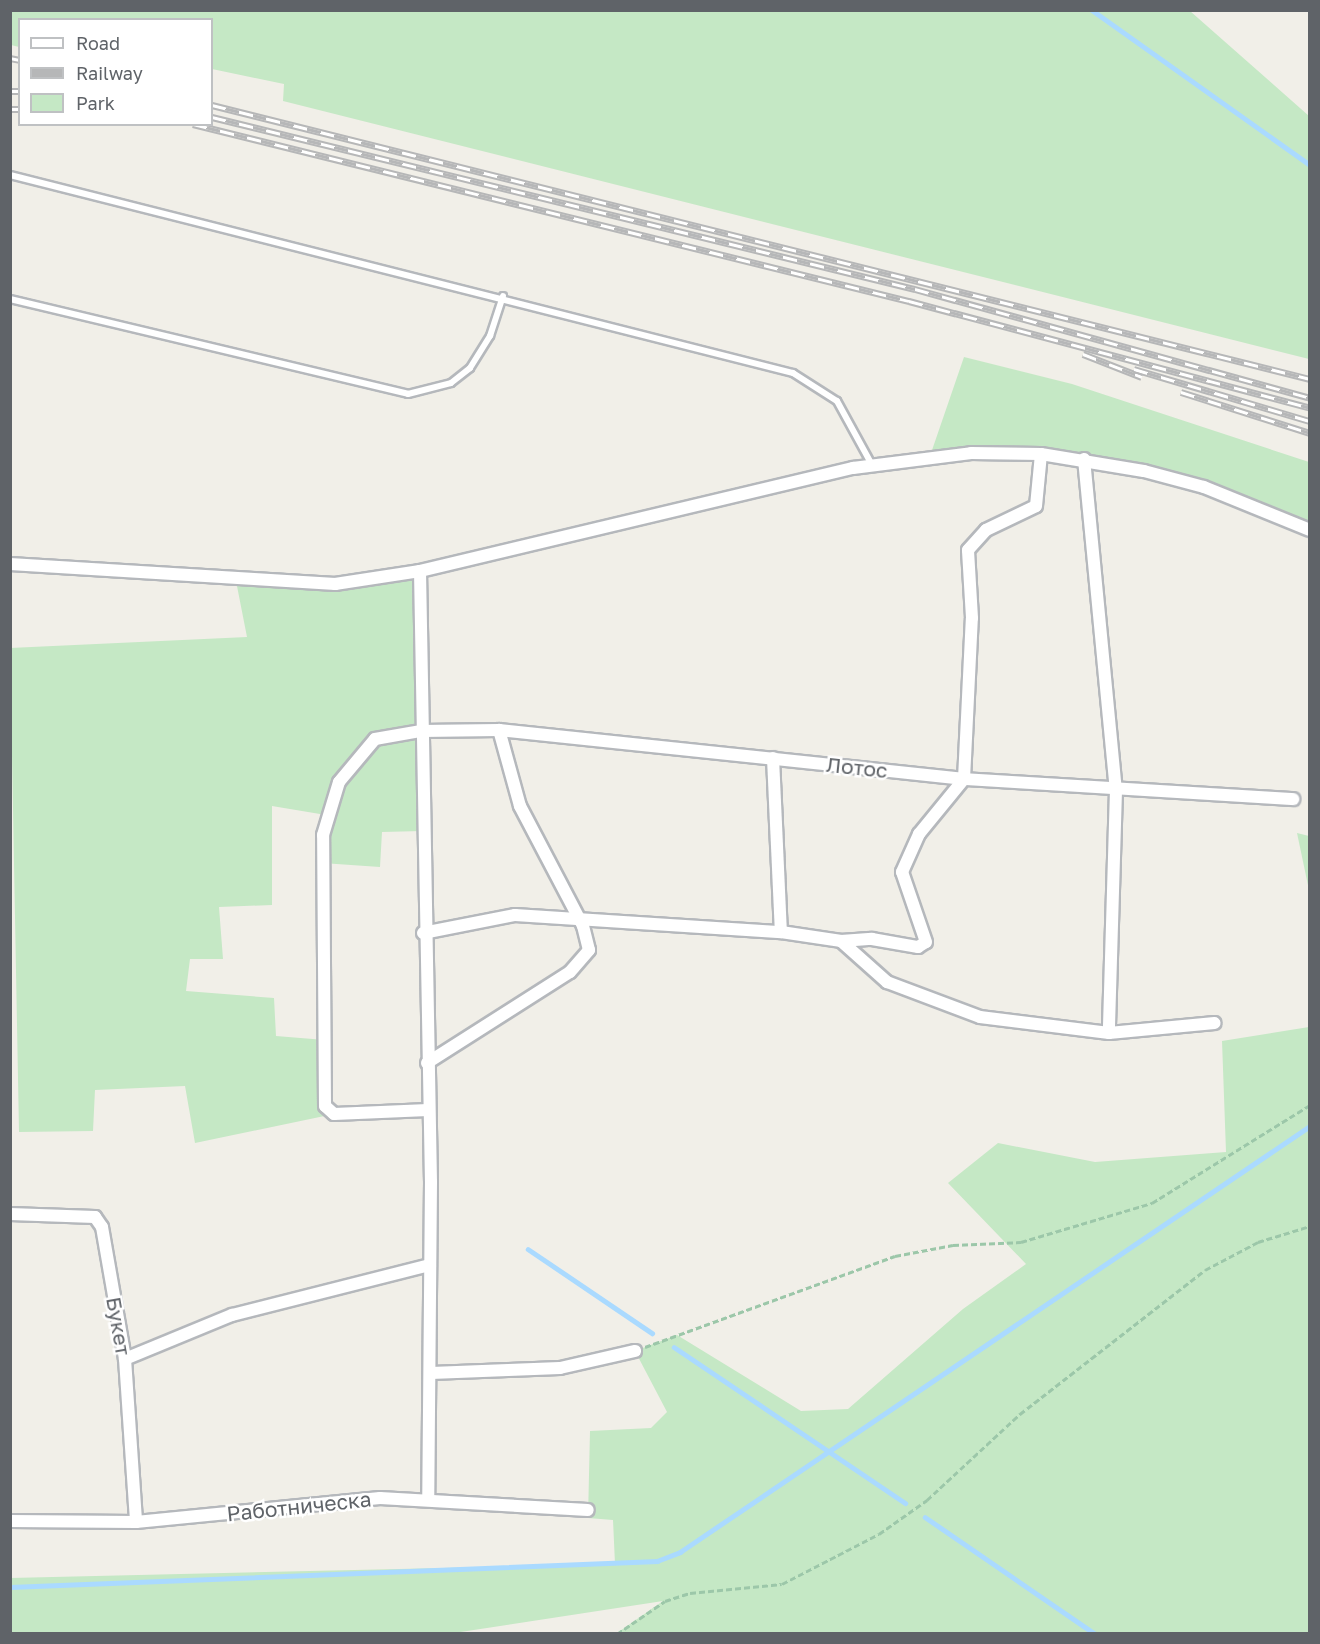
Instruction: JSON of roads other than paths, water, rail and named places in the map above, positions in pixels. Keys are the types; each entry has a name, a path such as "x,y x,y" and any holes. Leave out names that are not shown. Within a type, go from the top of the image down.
{"street":[{"path":"423,933 487,918 579,919 781,932 841,941 872,939 918,947 926,942 902,872 919,834 963,778 972,618 969,550 986,530 1036,506 1041,454"},
{"path":"10,564 300,585 420,571 872,465 930,456 1041,454 1084,459 1204,486 1310,530"},
{"path":"1084,459 1116,790 1108,1033"},
{"path":"420,571 423,933 431,1373 428,1500"},
{"path":"427,1063 584,962 589,950 579,919 520,806 499,730"},
{"name":"Лотос","path":"428,1110 334,1114 326,1106 322,848 326,815 339,782 362,749 389,734 421,731 499,730 963,778 1116,790 1293,799"},
{"path":"773,759 781,932"},
{"path":"841,941 887,982 934,1002 1028,1027 1108,1033 1215,1023"},
{"name":"Букет","path":"10,1214 96,1216 125,1359 136,1522"},
{"path":"125,1359 232,1315 430,1265"},
{"path":"431,1373 560,1368 635,1351"},
{"name":"Работническа","path":"10,1521 136,1522 380,1498 588,1510"}],"lane":[{"path":"10,175 503,296 818,384 837,401 872,465"},
{"path":"10,299 408,394 451,383 470,368 490,336 503,296"}],"waterway":[{"path":"1092,10 1310,165"},
{"path":"10,1587 657,1561 680,1552 1310,1126"},
{"path":"528,1249 652,1333"},
{"path":"674,1347 905,1503"},
{"path":"925,1517 1095,1634"}],"railway":[{"path":"10,58 18,60"},
{"path":"10,91 18,91"},
{"path":"213,105 1310,379"},
{"path":"10,109 18,109"},
{"path":"213,117 915,289 1310,398"},
{"path":"201,126 909,301 1310,408"},
{"path":"1083,354 1142,377"},
{"path":"1134,369 1310,421"},
{"path":"1181,392 1310,433"}]}
